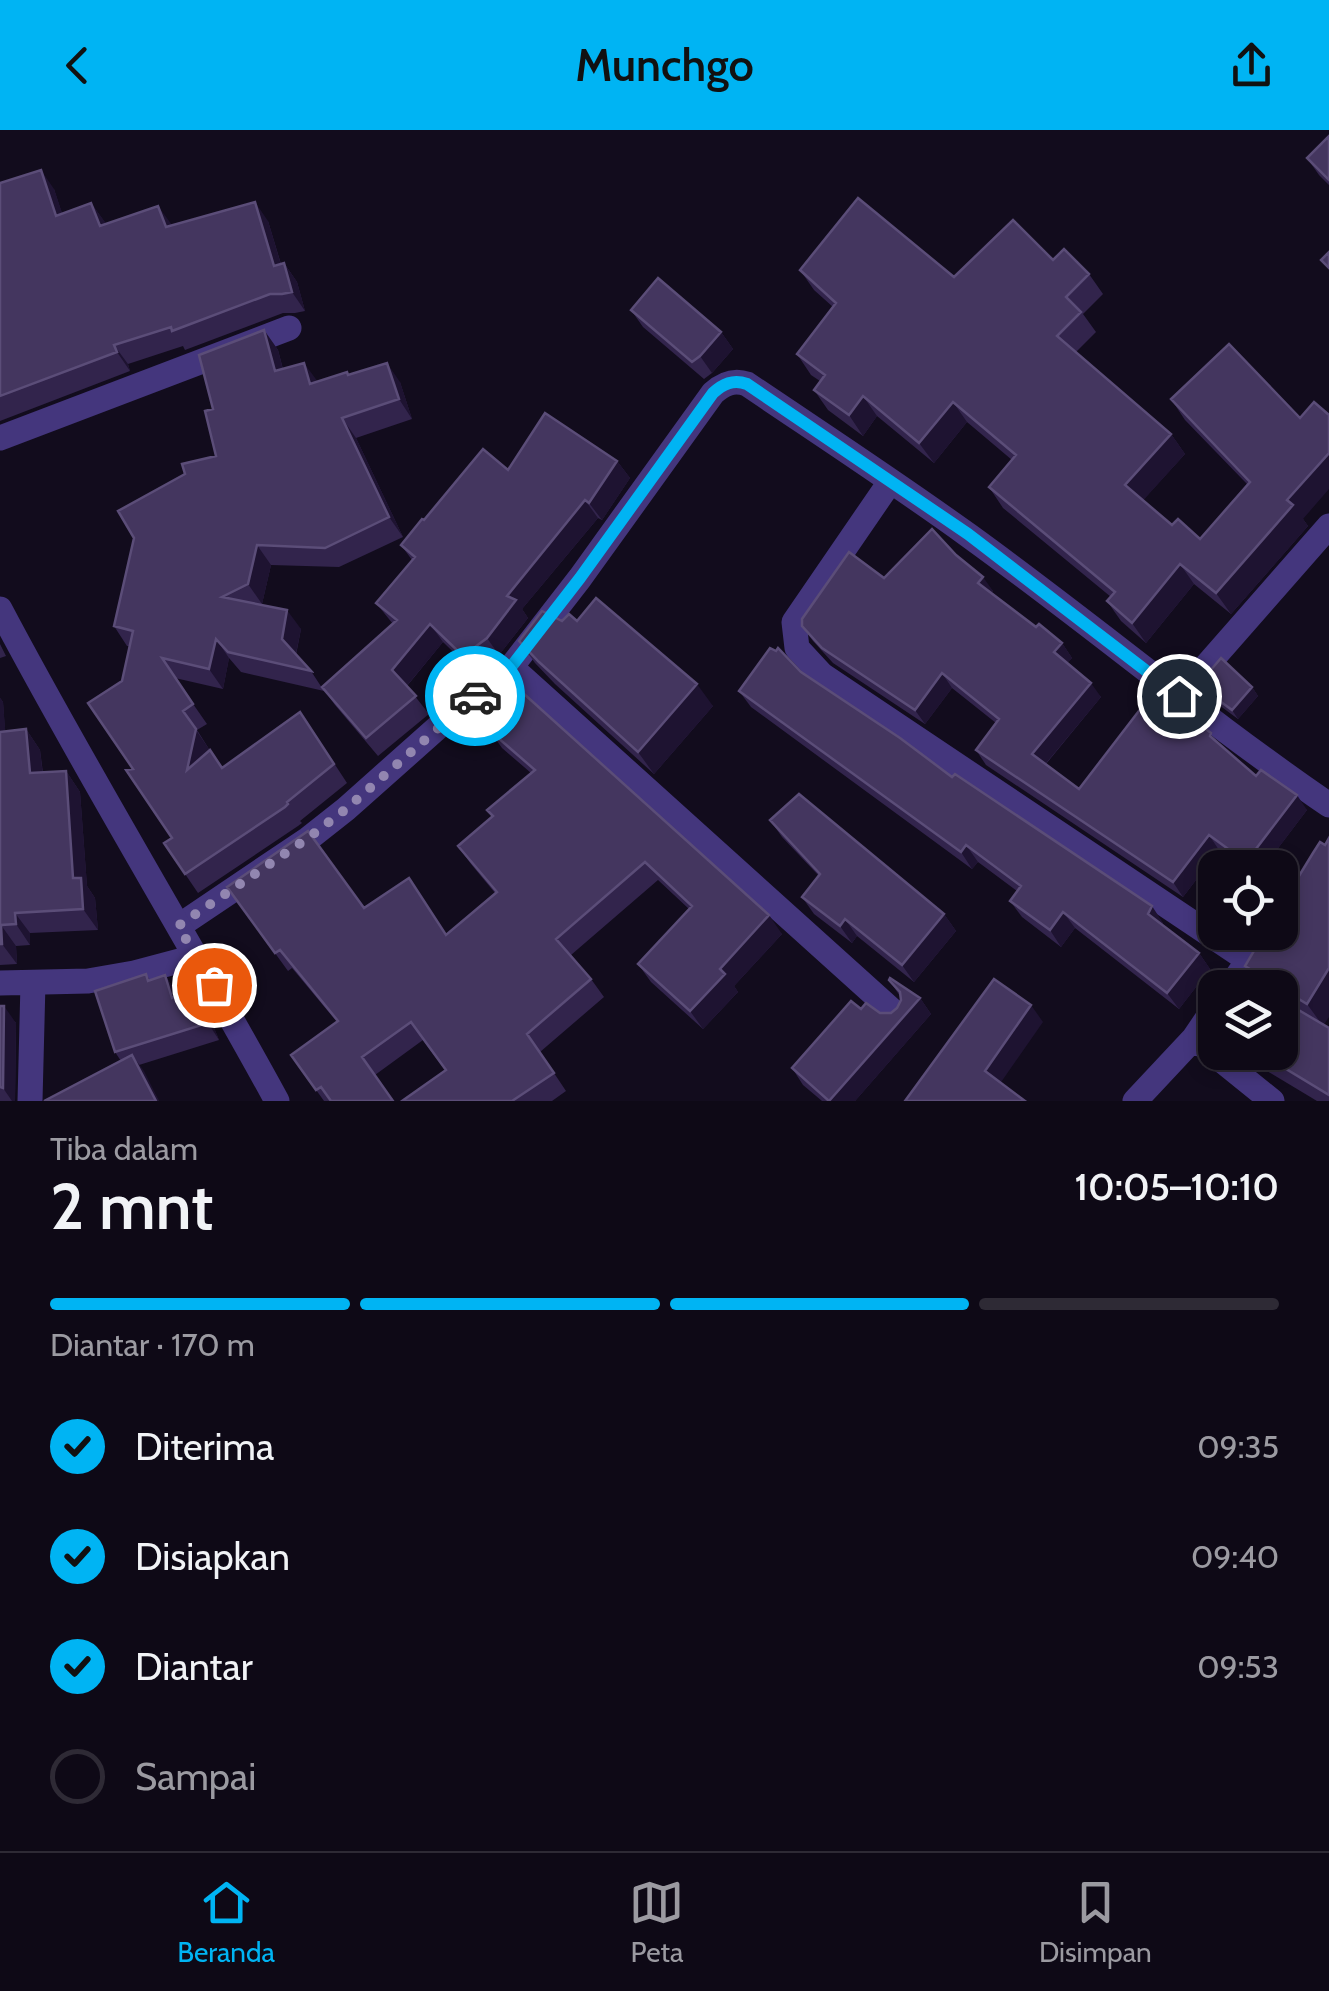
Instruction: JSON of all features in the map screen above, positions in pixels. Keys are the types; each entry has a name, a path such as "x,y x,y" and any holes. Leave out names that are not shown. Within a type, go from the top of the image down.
{"street":[{"path":"0,438 290,328"},
{"path":"178,926 321,829 511,667 713,393 722,385 740,382 968,534 1329,805"},
{"path":"890,482 794,622 797,648 822,675 1248,960"},
{"path":"1179,696 1329,526"},
{"path":"0,609 55,714 198,956 277,1101"},
{"path":"511,667 896,1014"},
{"path":"1241,970 1255,950"},
{"path":"0,982 88,981 198,956"},
{"path":"30,1101 33,983"},
{"path":"1135,1101 1198,1032"},
{"path":"1194,1038 1272,1101"}],"building":[{"path":"1329,136 1329,180 1307,158"},
{"path":"41,170 56,216 91,203 100,226 158,206 166,227 255,202 274,266 284,263 292,292 270,294 172,331 171,327 114,345 117,352 0,396 0,183"},
{"path":"858,198 954,277 1013,220 1053,260 1064,249 1089,274 1066,297 1081,312 1057,336 1171,434 1125,485 1172,525 1178,519 1200,539 1250,482 1171,399 1229,344 1300,418 1314,402 1329,415 1329,453 1287,500 1293,505 1216,593 1180,564 1132,623 1107,601 1115,592 989,487 1016,455 953,402 919,443 863,396 849,415 814,390 825,375 797,354 836,303 800,270"},
{"path":"1329,252 1329,268 1321,260"},
{"path":"658,278 721,332 692,362 631,310"},
{"path":"264,330 275,371 304,363 310,384 387,363 399,399 342,418 389,517 325,548 257,545 248,584 222,597 287,610 282,639 311,671 228,652 216,639 209,669 162,658 193,704 183,711 196,729 187,770 210,750 222,768 300,712 334,764 285,807 185,874 164,843 172,838 126,770 133,769 88,703 122,681 133,631 114,626 134,538 118,511 185,474 182,464 216,456 205,411 213,409 199,355"},
{"path":"545,413 617,461 589,503 585,500 507,596 516,600 487,638 463,656 430,624 392,670 416,696 366,738 322,687 397,620 376,603 415,557 401,545 422,519 483,449 508,470"},
{"path":"932,529 983,577 978,583 1062,643 1054,652 1091,683 1032,754 1079,789 1155,690 1211,733 1256,776 1261,770 1297,795 1255,850 1230,850 1209,835 1173,882 976,750 999,719 942,673 915,710 822,648 802,626 802,619 849,552 884,578"},
{"path":"596,598 697,684 638,752 519,641 542,611 562,621 569,614 577,621"},
{"path":"770,648 778,648 801,672 952,777 955,774 1152,906 1148,914 1199,953 1167,993 1063,912 1050,930 1010,901 1021,886 966,845 961,852 739,691"},
{"path":"1221,658 1252,687 1232,710 1198,685"},
{"path":"523,693 769,915 720,969 725,974 690,1011 638,964 692,906 645,862 556,939 591,979 527,1034 554,1073 512,1101 402,1101 446,1070 411,1022 362,1057 393,1101 331,1101 321,1087 316,1090 291,1055 338,1021 280,950 275,953 227,887 308,831 364,908 409,878 446,935 497,892 458,846 493,816 487,810 535,770 489,730"},
{"path":"26,729 30,773 66,771 73,878 81,878 83,909 15,913 16,924 1,925 0,944 0,732"},
{"path":"799,794 944,914 902,965 845,919 840,926 802,897 820,874 770,820"},
{"path":"1329,838 1329,968 1307,1004 1298,998 1298,970 1252,970 1245,966 1254,950 1298,950 1298,878 1320,842 1325,845"},
{"path":"146,974 148,981 165,975 172,998 194,991 208,1023 115,1052 95,991"},
{"path":"890,978 920,998 829,1101 792,1068 851,1001 861,1009 866,1003 880,1013 891,1013 897,1008 900,992"},
{"path":"994,979 1031,1005 985,1071 1025,1101 905,1101"},
{"path":"0,1006 4,1006 3,1088 0,1087"},
{"path":"1298,1010 1329,1028 1329,1095 1288,1070 1298,1070"},
{"path":"132,1055 156,1101 44,1101"}],"way so far":[{"path":"214,985 178,926 346,809 475,696"}],"route":[{"path":"475,696 511,667 713,393 730,382 747,384 968,534 1179,696"}]}
